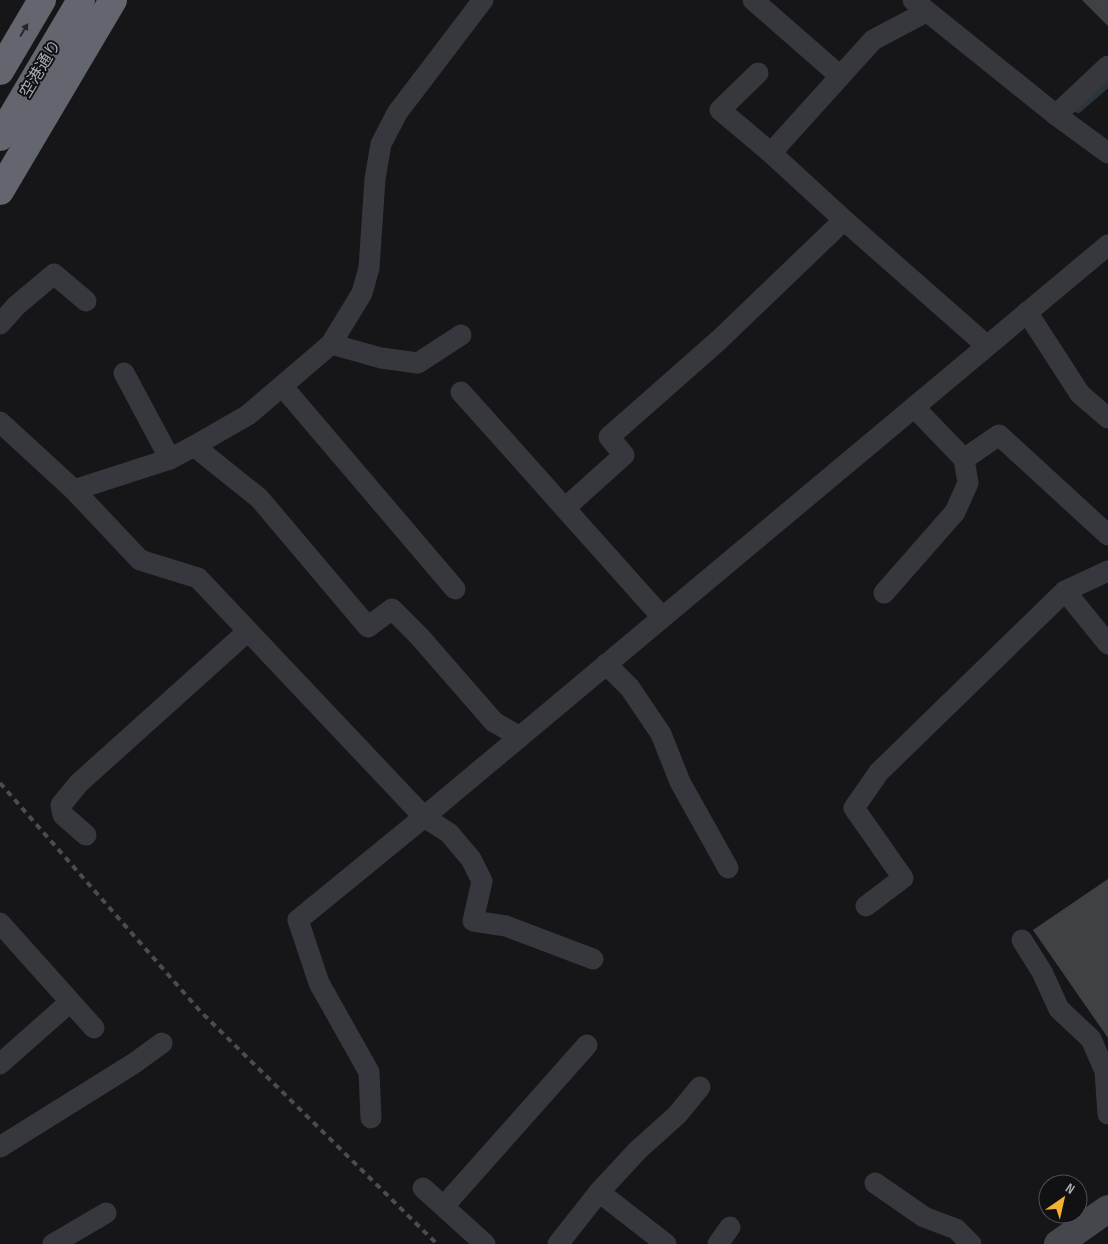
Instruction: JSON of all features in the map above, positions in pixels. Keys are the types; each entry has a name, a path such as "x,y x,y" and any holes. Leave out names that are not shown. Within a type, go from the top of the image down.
{"highway":[{"path":"0,34 21,0"},
{"path":"3,66 42,0"},
{"name":"空港通り","path":"0,137 81,0"},
{"path":"0,191 113,0"}],"main road":[{"path":"1058,1244 1108,1209"}],"street":[{"path":"74,490 170,459 194,446 248,415 331,344 362,293 368,268 375,179 381,144 397,113 483,0"},
{"path":"753,0 840,76"},
{"path":"771,152 873,40 920,6 1056,115 1108,153"},
{"path":"1056,115 1108,66"},
{"path":"758,73 720,110 771,152 844,220 987,346"},
{"path":"565,508 624,455 609,438 719,340 844,220"},
{"path":"371,1118 369,1072 320,983 298,920 424,817 1108,245"},
{"path":"0,324 16,306 54,274 86,301"},
{"path":"1027,312 1080,394 1108,418"},
{"path":"331,344 381,358 418,362 461,335"},
{"path":"124,373 170,459"},
{"path":"283,387 455,589"},
{"path":"461,392 662,617"},
{"path":"884,593 955,512 968,483 964,459 914,407"},
{"path":"0,422 74,490 140,560 198,578 424,817 450,833 471,859 482,881 473,920 506,926 592,959"},
{"path":"964,459 999,435 1108,535"},
{"path":"194,446 259,498 368,627 392,609 419,636 494,722 520,736"},
{"path":"866,906 903,878 854,808 879,772 1065,591 1108,571"},
{"path":"1065,591 1108,644"},
{"path":"86,835 63,815 61,805 79,783 248,631"},
{"path":"606,664 630,688 662,734 680,782 728,868"},
{"path":"0,923 94,1028"},
{"path":"1022,940 1042,972 1059,1009 1091,1038 1105,1071 1108,1114"},
{"path":"0,1064 70,1002"},
{"path":"0,1147 162,1043"},
{"path":"444,1206 587,1045"},
{"path":"558,1244 600,1192 638,1150 677,1115 700,1087"},
{"path":"875,1183 924,1217 956,1229 971,1244"},
{"path":"423,1188 485,1244"},
{"path":"600,1192 666,1244"},
{"path":"53,1244 106,1213"},
{"path":"718,1244 730,1227"}],"building":[{"path":"1082,0 1108,0 1108,26"},
{"path":"1108,879 1108,1038 1033,930"}],"waterway":[{"path":"1078,109 1108,83"}],"railway":[{"path":"0,783 200,1011 437,1244"}]}
